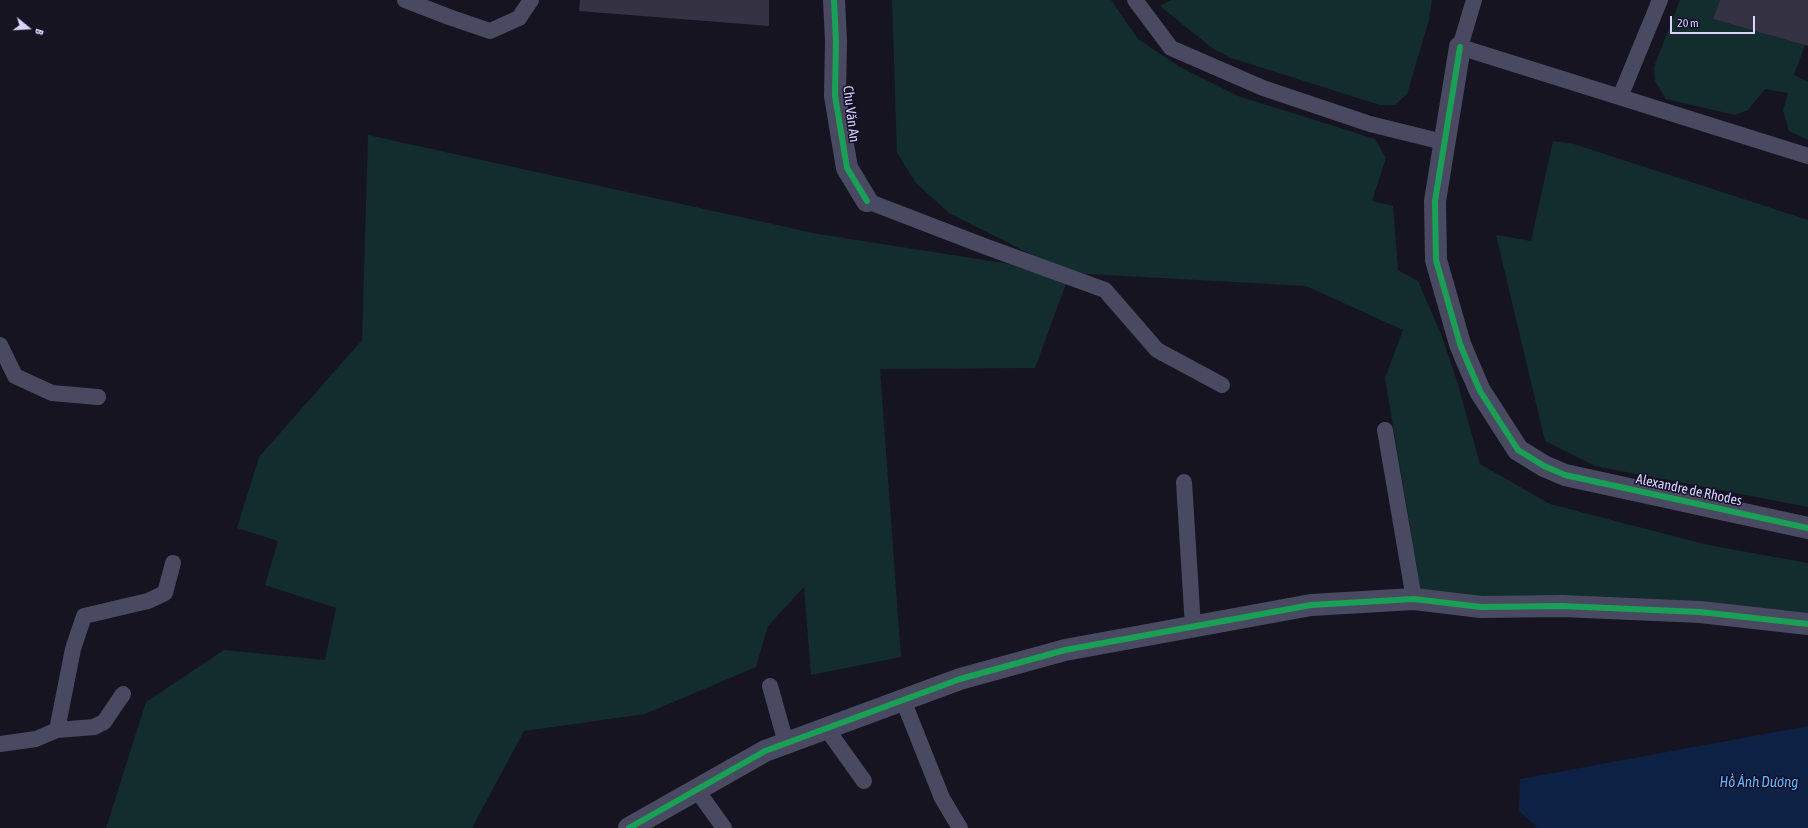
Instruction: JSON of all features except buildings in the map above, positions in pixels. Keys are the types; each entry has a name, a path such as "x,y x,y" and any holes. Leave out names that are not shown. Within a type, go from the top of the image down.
{"street":[{"name":"Chu Văn An","path":"834,0 836,41 835,96 847,168 867,201"},
{"name":"Alexandre de Rhodes","path":"1460,47 1443,142 1435,202 1436,260 1460,344 1480,391 1518,450 1544,466 1564,475 1808,528"},
{"path":"629,828 765,751 960,679 1065,650 1311,605 1414,599 1481,607 1562,606 1700,612 1808,624"}],"lane":[{"path":"405,0 490,31 519,18 530,0"},
{"path":"1136,0 1171,48 1263,88 1370,124 1443,142"},
{"path":"1474,0 1460,47 1808,156"},
{"path":"1620,97 1660,0"},
{"path":"867,201 1105,290 1157,350 1222,385"},
{"path":"0,344 15,376 52,393 98,397"},
{"path":"1385,430 1414,599"},
{"path":"1184,482 1193,627"},
{"path":"57,730 73,649 84,616 148,601 165,593 173,563"},
{"path":"770,686 786,743"},
{"path":"0,744 36,738 57,730 94,727 104,722 123,694"},
{"path":"902,700 942,798 960,828"},
{"path":"826,728 864,781"},
{"path":"696,789 724,828"}],"green space":[{"path":"892,0 1111,0 1138,39 1180,67 1238,96 1375,139 1386,158 1372,201 1393,206 1398,270 1418,281 1441,334 1457,381 1480,464 1550,504 1708,545 1808,563 1808,623 1415,599 1410,527 1385,378 1403,330 1306,286 1070,273 1035,368 880,369 901,657 811,675 804,587 768,626 756,667 645,714 524,731 472,828 106,828 146,702 224,650 325,660 336,608 265,585 278,541 237,528 259,457 362,340 368,135 818,234 1068,273 949,213 916,183 897,153"},
{"path":"1171,0 1432,0 1429,20 1407,94 1395,105 1380,105 1231,58 1212,48 1160,6"},
{"path":"1680,0 1720,0 1713,19 1805,45 1794,75 1808,82 1808,140 1789,131 1783,110 1788,93 1765,89 1748,110 1735,115 1666,99 1655,81 1654,67"},
{"path":"1553,141 1574,144 1808,220 1808,507 1595,466 1545,441 1496,235 1531,241"}],"water":[{"name":"Hồ Ánh Dương","path":"1808,726 1808,828 1538,828 1519,811 1520,779"}],"cycle path":[{"path":"834,0 836,41 835,96 847,168 867,201"},
{"path":"1460,47 1435,201 1436,260 1460,344 1467,361 1480,391 1518,450 1544,466 1565,475 1808,528"},
{"path":"629,828 765,751 960,679 1065,650 1311,605 1414,599 1481,607 1562,606 1700,612 1808,624"}]}
